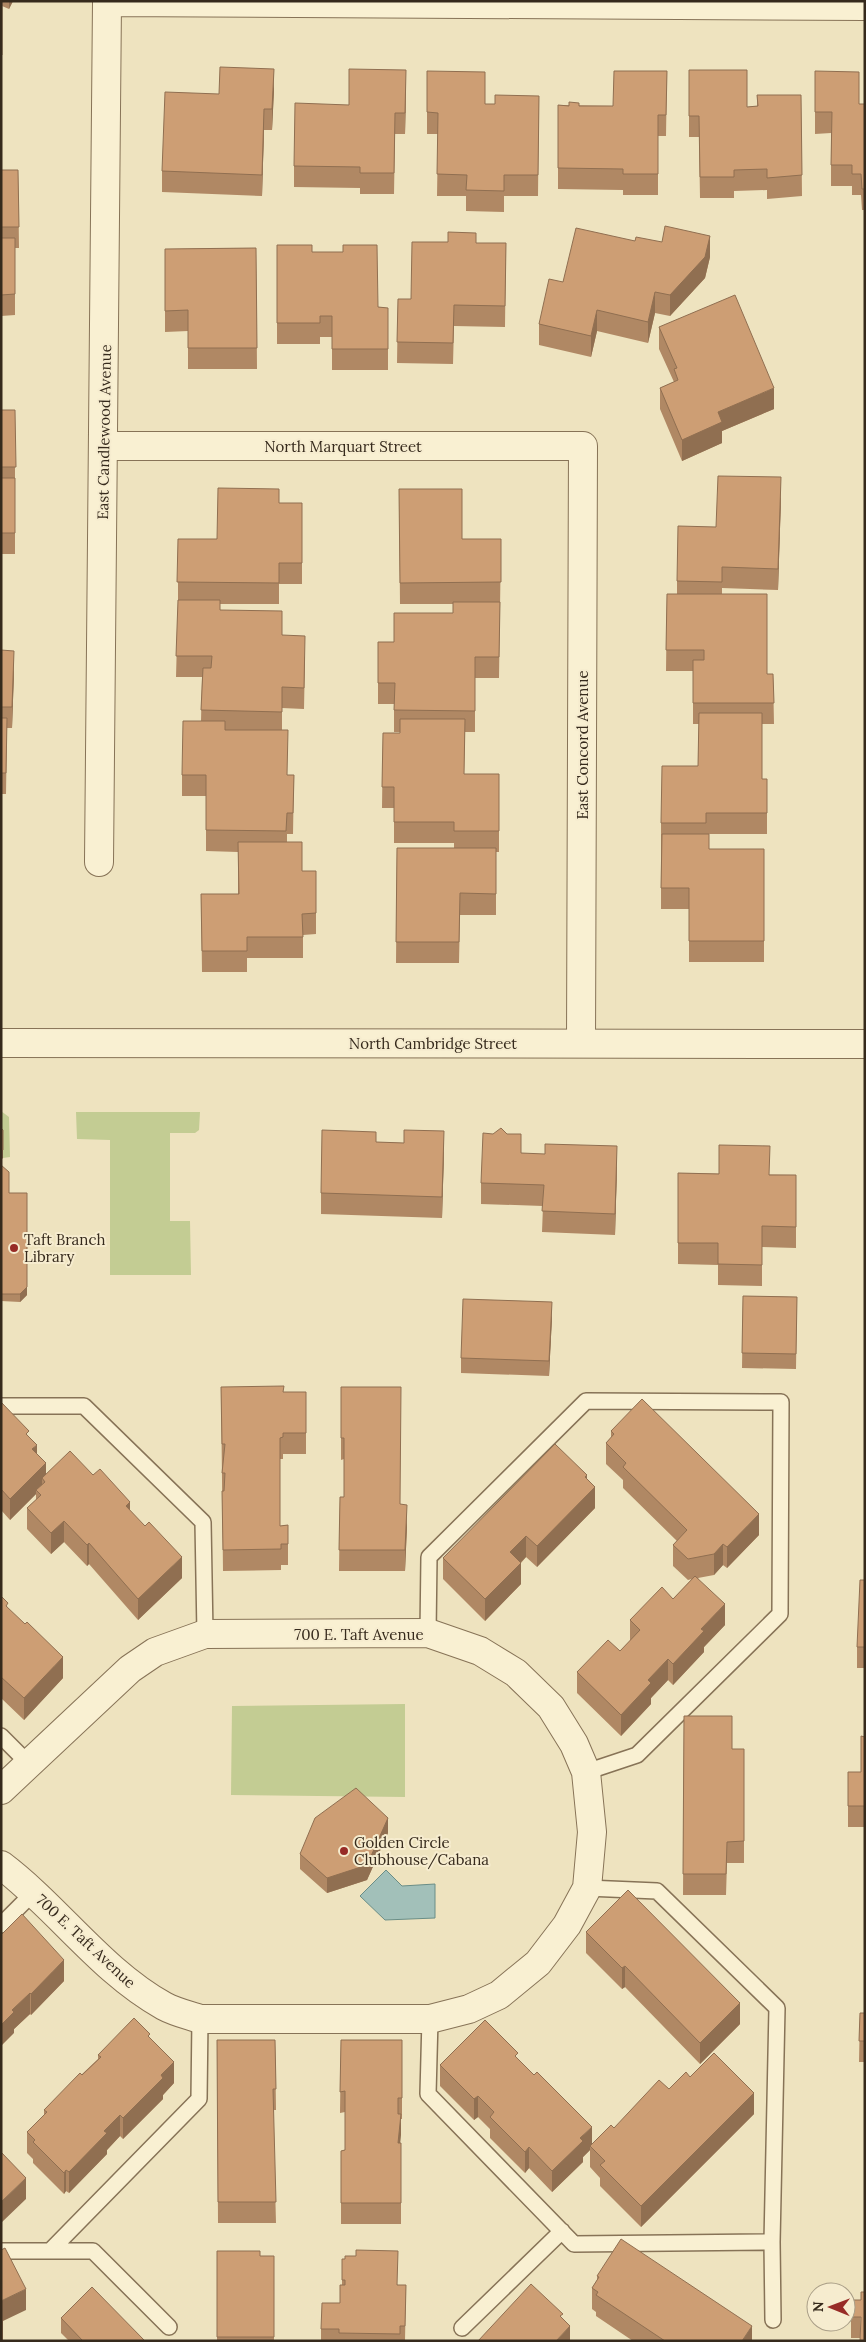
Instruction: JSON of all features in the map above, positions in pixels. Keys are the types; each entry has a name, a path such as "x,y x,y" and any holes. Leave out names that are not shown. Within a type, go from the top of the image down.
{"street":[{"path":"107,2 865,6"},
{"name":"East Candlewood Avenue","path":"99,862 107,2"},
{"name":"North Marquart Street","path":"104,446 583,446"},
{"name":"East Concord Avenue","path":"581,1043 583,446"},
{"name":"North Cambridge Street","path":"1,1042 865,1044"},
{"name":"700 E. Taft Avenue","path":"1,1790 30,1765 130,1669 155,1652 205,1634 428,1633 480,1651 516,1673 551,1707 574,1744 586,1772 592,1832 587,1888 567,1925 538,1963 499,1995 468,2009 430,2019 200,2019 165,2007 129,1984 34,1892 1,1865"}],"lane":[{"path":"428,1633 429,1557 586,1402 781,1402 780,1614 637,1755 586,1772"},
{"path":"1,1406 84,1406 203,1522 205,1634"},
{"path":"1,1736 30,1765"},
{"path":"587,1888 657,1891 777,2008 772,2242 773,2320"},
{"path":"1,1925 34,1892"},
{"path":"50,2251 199,2099 200,2019"},
{"path":"430,2019 428,2094 574,2244 772,2242"},
{"path":"462,2328 562,2231"},
{"path":"1,2251 93,2251 169,2327"}],"green space":[{"path":"1,1111 9,1117 10,1157 3,1158"},
{"path":"76,1112 200,1112 199,1130 195,1133 170,1133 170,1221 190,1221 191,1275 110,1275 110,1140 77,1139"},
{"path":"405,1704 405,1797 231,1795 232,1706"}],"water":[{"path":"386,1870 402,1886 435,1884 435,1918 385,1920 360,1896"}],"building":[{"path":"2,1 2,55 1,55"},
{"path":"220,67 274,69 272,109 264,109 262,175 162,171 165,92 219,94"},
{"path":"349,69 406,70 405,113 395,113 394,173 360,173 360,167 294,166 295,103 349,105"},
{"path":"689,70 747,70 747,107 758,106 757,95 801,95 802,175 767,178 767,169 734,170 734,177 700,177 699,116 689,116"},
{"path":"427,71 485,72 485,104 495,104 495,95 539,96 538,175 504,175 504,191 466,190 467,175 437,174 438,113 427,112"},
{"path":"614,71 667,71 666,115 658,115 658,174 623,174 623,169 558,168 558,105 569,106 569,102 579,103 579,106 613,106"},
{"path":"815,71 859,72 859,104 865,104 865,189 862,189 861,174 852,174 852,165 831,165 832,112 815,112"},
{"path":"1,170 18,170 19,227 1,227"},
{"path":"665,226 710,236 705,257 670,295 655,292 648,322 597,310 591,336 539,324 549,279 563,282 576,228 635,241 636,237 662,242"},
{"path":"448,232 476,233 476,243 506,243 505,306 454,305 453,343 397,342 398,299 411,299 412,242 448,242"},
{"path":"1,238 15,238 15,294 1,295"},
{"path":"277,245 312,245 312,252 343,252 343,245 377,245 378,307 388,308 388,349 332,349 332,316 320,316 320,323 277,323"},
{"path":"256,248 257,348 188,348 188,310 165,311 165,249"},
{"path":"735,295 774,388 718,412 722,422 682,440 660,388 678,380 674,369 677,368 659,327"},
{"path":"1,410 15,410 16,467 1,467"},
{"path":"718,476 781,477 778,569 722,567 722,582 677,581 678,526 716,527"},
{"path":"1,478 15,478 15,533 1,533"},
{"path":"218,488 279,489 279,503 302,503 302,563 279,563 279,583 177,582 178,539 217,539"},
{"path":"399,489 462,489 462,539 501,539 501,582 400,583"},
{"path":"667,594 767,594 767,674 773,674 774,703 693,703 693,660 704,660 704,650 666,650"},
{"path":"178,600 220,600 220,610 282,611 282,635 305,636 304,688 282,687 282,712 201,710 203,668 211,668 212,656 176,656"},
{"path":"453,602 500,602 499,657 475,657 475,711 394,710 395,683 378,683 378,642 394,642 394,613 453,613"},
{"path":"1,650 14,651 12,707 1,707"},
{"path":"699,713 762,713 762,779 767,779 767,813 706,813 706,823 661,823 662,766 698,766"},
{"path":"1,718 7,718 6,773 1,773"},
{"path":"400,719 465,719 464,774 499,774 499,831 454,831 454,822 394,822 394,787 382,787 383,733 400,733"},
{"path":"183,721 225,721 225,730 288,730 287,775 294,775 293,813 287,813 286,831 206,830 206,775 182,775"},
{"path":"662,834 709,834 709,849 764,849 764,941 689,941 689,888 661,888"},
{"path":"238,842 302,842 302,871 316,871 316,913 302,914 303,937 247,937 247,951 202,951 201,894 239,894"},
{"path":"397,848 496,848 496,894 460,893 459,942 396,942"},
{"path":"1,1128 3,1130 3,1150 1,1152"},
{"path":"501,1128 507,1134 521,1134 521,1153 545,1154 545,1144 617,1146 615,1214 542,1211 544,1185 481,1183 483,1133 493,1134"},
{"path":"322,1130 376,1132 376,1142 404,1143 404,1130 444,1131 442,1197 321,1193"},
{"path":"719,1145 770,1146 769,1175 796,1175 796,1227 762,1226 762,1265 718,1264 718,1243 678,1243 678,1173 719,1174"},
{"name":"Taft Branch Library","path":"1,1165 9,1172 9,1193 27,1193 27,1287 20,1294 1,1294"},
{"path":"743,1296 797,1297 796,1354 742,1353"},
{"path":"463,1299 552,1302 549,1361 461,1358"},
{"path":"284,1386 283,1392 306,1392 306,1433 283,1433 283,1437 280,1438 280,1526 288,1525 288,1544 281,1544 281,1549 223,1550 222,1491 224,1491 225,1473 222,1473 225,1444 222,1444 221,1387"},
{"path":"341,1387 401,1387 400,1504 407,1505 405,1550 339,1550 340,1497 344,1497 344,1438 341,1438"},
{"path":"642,1399 759,1514 727,1547 723,1544 714,1554 688,1559 673,1545 687,1530 623,1467 626,1463 606,1443 614,1434 611,1431"},
{"path":"1,1402 29,1431 26,1434 37,1445 32,1449 46,1463 10,1499 1,1489"},
{"path":"555,1444 587,1475 585,1477 595,1487 537,1546 526,1536 510,1552 521,1563 485,1599 443,1558"},
{"path":"70,1451 93,1475 100,1469 130,1502 126,1506 145,1526 149,1522 182,1557 138,1599 89,1543 87,1545 64,1521 51,1533 27,1508 41,1495 36,1490 45,1482 42,1478"},
{"path":"695,1576 725,1604 701,1629 704,1631 673,1664 668,1659 648,1680 651,1683 621,1715 577,1672 608,1640 620,1651 640,1630 630,1620 662,1587 673,1599"},
{"path":"860,1580 865,1580 865,1647 857,1647"},
{"path":"1,1596 8,1603 6,1606 25,1624 27,1622 63,1657 24,1698 1,1677"},
{"path":"684,1716 732,1716 732,1749 744,1749 744,1841 727,1842 726,1874 683,1874"},
{"path":"861,1736 865,1737 865,1806 848,1806 848,1772 861,1772"},
{"name":"Golden Circle Clubhouse/Cabana","path":"356,1788 388,1818 367,1865 327,1878 300,1854 315,1818"},
{"path":"628,1890 740,2003 700,2043 625,1966 622,1968 586,1932"},
{"path":"22,1914 64,1960 31,1994 12,2010 14,2012 1,2025 1,1935"},
{"path":"860,2013 865,2013 865,2041 859,2041"},
{"path":"134,2018 150,2034 148,2036 174,2062 161,2075 163,2078 123,2118 120,2115 104,2131 107,2133 69,2172 66,2170 64,2173 33,2142 35,2140 27,2132 47,2112 44,2110 80,2073 82,2075 101,2057 98,2055"},
{"path":"485,2020 518,2053 515,2056 534,2075 537,2072 592,2127 580,2138 583,2141 552,2171 529,2147 525,2152 490,2117 494,2112 478,2096 474,2099 440,2065"},
{"path":"217,2040 275,2040 276,2089 273,2089 276,2202 218,2202"},
{"path":"341,2040 402,2040 402,2098 398,2098 398,2114 401,2114 398,2143 401,2143 401,2203 341,2203 341,2151 345,2150 345,2091 340,2092"},
{"path":"714,2053 754,2093 641,2206 600,2165 605,2161 590,2146 611,2125 614,2128 659,2080 669,2089 686,2072 690,2077"},
{"path":"1,2152 26,2178 1,2202"},
{"path":"621,2239 752,2326 742,2341 665,2341 596,2295 598,2292 592,2288 599,2277 597,2276"},
{"path":"5,2248 26,2289 1,2301 1,2250"},
{"path":"356,2250 398,2251 397,2285 406,2285 405,2326 400,2326 400,2334 339,2333 339,2329 321,2329 322,2303 340,2303 340,2285 345,2285 345,2280 342,2280 342,2259 345,2259 345,2256 356,2256"},
{"path":"217,2251 260,2251 260,2256 274,2256 274,2337 217,2337"},
{"path":"531,2284 563,2314 560,2316 570,2326 556,2341 478,2341"},
{"path":"92,2287 145,2341 83,2341 61,2318"},
{"path":"861,2292 865,2292 865,2341 860,2341 861,2317 856,2317 856,2300 861,2300"}],"place":[{"name":"Taft Branch Library","path":"14,1248"},
{"name":"Golden Circle Clubhouse/Cabana","path":"344,1851"}]}
